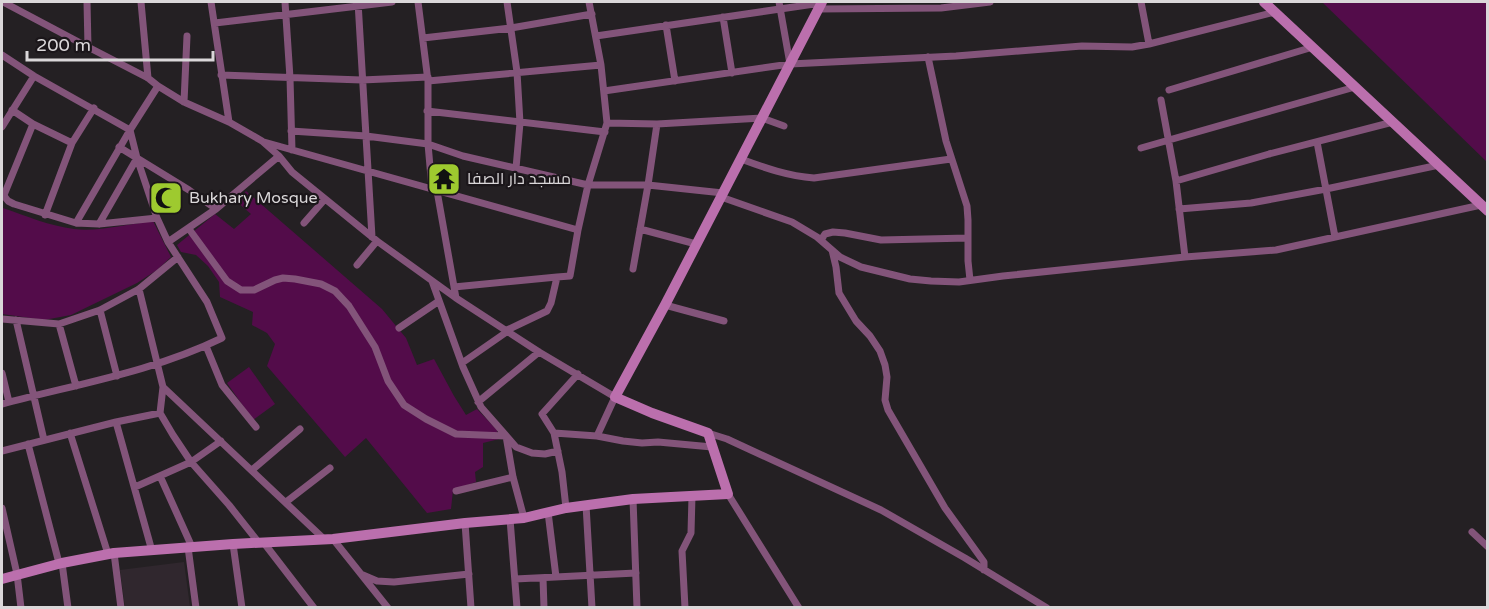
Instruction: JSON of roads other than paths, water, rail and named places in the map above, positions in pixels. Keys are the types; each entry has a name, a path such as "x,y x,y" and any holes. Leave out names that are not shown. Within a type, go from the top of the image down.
{"street":[{"path":"3,2 148,78 184,102 229,122 262,141 292,172 374,239 456,298 539,352 615,397 652,413 727,439 881,510 1047,608"},
{"path":"21,2 21,11"},
{"path":"87,2 88,47"},
{"path":"141,2 148,78"},
{"path":"211,2 229,122"},
{"path":"285,2 292,150"},
{"path":"215,23 286,15 358,3 392,2"},
{"path":"418,2 428,79 428,144 456,298"},
{"path":"507,2 517,72 520,123 516,168"},
{"path":"454,287 570,276 588,185 607,123 601,65 589,2"},
{"path":"596,36 723,17 780,5 941,8 990,2"},
{"path":"1141,2 1149,44"},
{"path":"1264,2 1484,208"},
{"path":"357,265 374,239 358,3"},
{"path":"597,436 615,397 821,4"},
{"path":"780,5 790,64"},
{"path":"604,91 790,64 1082,46 1132,47 1275,12"},
{"path":"423,38 511,28 592,14"},
{"path":"723,17 732,73"},
{"path":"666,25 675,81"},
{"path":"184,102 187,36"},
{"path":"1169,90 1313,47"},
{"path":"928,57 951,159 967,206 970,280"},
{"path":"2,373 5,403 158,365 222,338 207,302 168,242 157,218 130,130 3,58"},
{"path":"222,75 362,80 428,79 601,65"},
{"path":"2,127 34,76"},
{"path":"76,224 119,147 158,86"},
{"path":"1141,148 1355,87"},
{"path":"1161,100 1176,180 1185,257"},
{"path":"45,215 72,143 94,108"},
{"path":"12,110 33,124 72,143"},
{"path":"427,111 604,132"},
{"path":"607,123 657,124 762,118 784,126"},
{"path":"1176,180 1393,122"},
{"path":"33,124 3,194 14,204 76,224 157,218"},
{"path":"633,269 657,124"},
{"path":"291,131 366,136 428,144 463,156 588,185 648,185 722,195 792,222 821,240 840,257 861,267 931,281 959,282 1185,257 1276,250 1484,208"},
{"path":"262,141 578,230"},
{"path":"1317,142 1335,237"},
{"path":"119,147 189,189 216,209"},
{"path":"168,242 216,209 279,156"},
{"path":"99,224 137,158"},
{"path":"741,159 768,170 814,178 951,159"},
{"path":"1179,209 1251,203 1439,165"},
{"path":"304,224 325,199"},
{"path":"189,229 227,281 241,290 254,290 283,278 321,284 335,291 349,306 375,347 388,381 404,405 456,434 506,436"},
{"path":"640,230 696,244"},
{"path":"821,240 825,234 833,232 881,240 968,238"},
{"path":"832,250 839,293 856,321 880,351 885,365 887,377 885,400 888,410 945,508 984,562 984,570"},
{"path":"2,319 59,324 100,310 140,289 178,257"},
{"path":"462,363 507,330 548,311 557,277"},
{"path":"432,280 462,363 481,407 516,447 532,453 545,454 558,451"},
{"path":"140,289 163,387 160,413 191,462 262,543 314,608"},
{"path":"399,328 439,301"},
{"path":"665,305 724,321"},
{"path":"100,310 117,376"},
{"path":"16,320 44,440"},
{"path":"59,324 76,386"},
{"path":"206,346 222,386 256,427"},
{"path":"478,402 539,352"},
{"path":"566,508 554,433 542,414 578,374"},
{"path":"163,387 328,539 363,575 388,608"},
{"path":"2,451 160,413"},
{"path":"116,422 152,551"},
{"path":"252,470 300,429"},
{"path":"70,433 111,554 121,608"},
{"path":"554,433 597,436 642,443 658,442 712,447"},
{"path":"708,433 728,494 795,606"},
{"path":"506,436 513,477 524,518"},
{"path":"135,487 191,462 221,441"},
{"path":"28,444 60,563 68,608"},
{"path":"286,502 330,468"},
{"path":"160,476 190,547 196,608"},
{"path":"456,491 513,477"},
{"path":"2,579 60,563 111,554 328,539 524,518 566,508 633,499 728,494"},
{"path":"685,608 682,551 691,533 692,496"},
{"path":"633,499 638,608"},
{"path":"586,505 592,608"},
{"path":"2,508 17,574 21,608"},
{"path":"548,512 556,577"},
{"path":"510,519 517,608"},
{"path":"465,523 471,608"},
{"path":"1472,532 1488,547"},
{"path":"233,544 242,608"},
{"path":"515,579 636,573"},
{"path":"363,575 377,581 394,582 469,574"},
{"path":"543,578 544,608"}],"place":[{"name":"مسجد دار الصفا","path":"444,179"},
{"name":"Bukhary Mosque","path":"166,198"}]}
